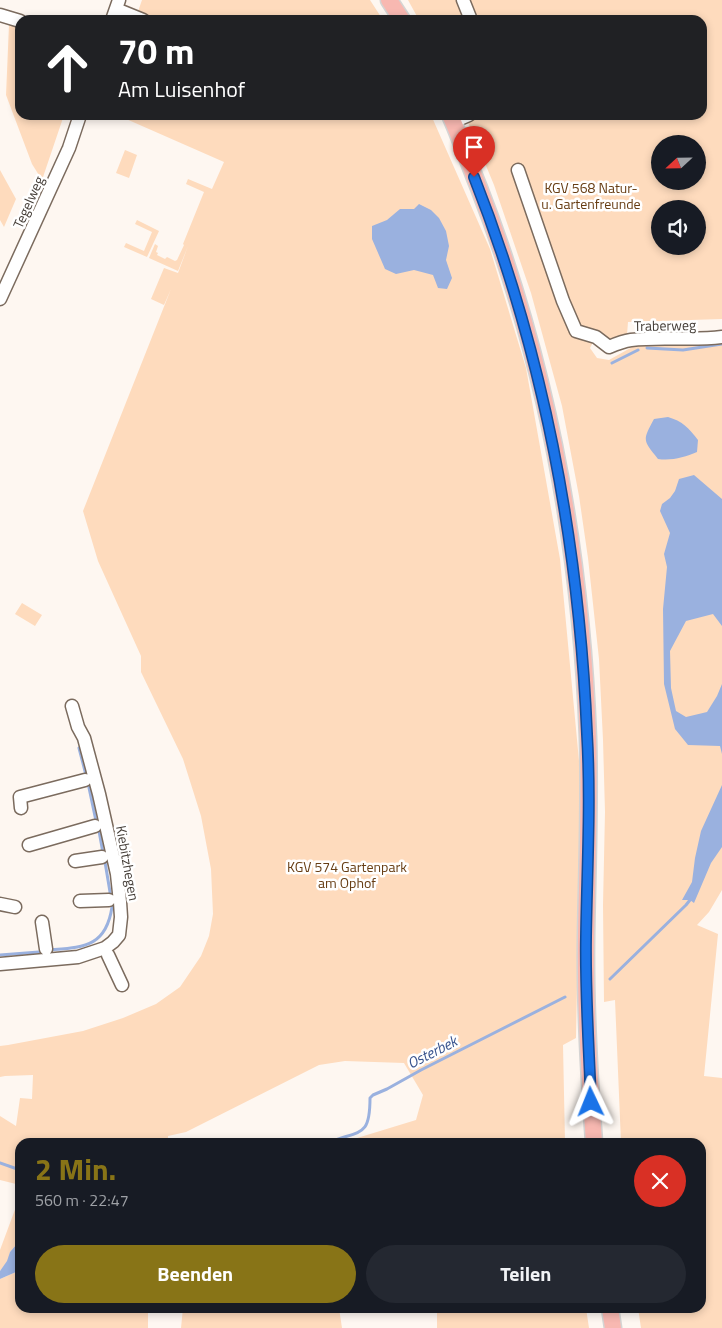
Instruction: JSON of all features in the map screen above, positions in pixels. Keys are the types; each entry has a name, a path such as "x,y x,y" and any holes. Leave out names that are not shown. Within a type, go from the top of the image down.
{"main road":[{"path":"389,0 399,15"},
{"path":"451,120 488,213 511,279 540,383 566,515 580,623 587,729 589,847 586,938 594,1138"},
{"path":"610,1313 612,1328"}],"street":[{"path":"463,0 469,15"},
{"path":"115,10 129,15"},
{"path":"0,15 15,20"},
{"name":"Tegelweg","path":"0,299 65,156 78,120"},
{"name":"Traberweg","path":"518,170 563,301 576,331 596,337 609,347 630,340 722,337"},
{"name":"Kiebitzhegen","path":"0,964 78,957 105,948 119,934 121,917 116,874 88,752 72,706"},
{"path":"19,800 83,780"},
{"path":"28,845 95,826"},
{"path":"75,861 102,857"},
{"path":"80,902 109,900"},
{"path":"0,904 14,903"},
{"path":"42,922 46,949"},
{"path":"108,955 122,985"}],"green space":[{"path":"142,0 370,0 380,15 137,15"},
{"name":"KGV 568 Natur- u. Gartenfreunde","path":"408,0 722,0 722,319 628,322 627,335 593,342 590,348 597,358 609,360 634,346 722,344 722,890 709,912 697,925 718,934 704,1076 722,1078 722,1328 641,1328 639,1313 706,1313 706,1138 621,1138 615,1000 604,1002 603,905 605,812 599,659 579,496 562,406 531,293 494,185 467,120 707,120 707,15 416,15"},
{"path":"9,25 15,27 15,119 6,95"},
{"path":"15,120 62,120 42,180 32,164"},
{"name":"KGV 574 Gartenpark am Ophof","path":"128,120 433,120 490,249 526,368 560,559 581,782 576,1038 563,1045 565,1138 357,1138 416,1120 423,1095 404,1063 345,1061 319,1065 186,1132 168,1136 168,1138 15,1138 15,1184 0,1180 0,1116 16,1126 20,1098 32,1099 33,1075 0,1077 0,1046 83,1031 123,1018 156,1004 180,987 201,956 209,936 213,914 211,869 201,816 183,759 141,672 141,656 98,561 83,511 171,289 164,305 151,299 164,268 178,273 188,246 178,271 149,258 155,244 158,246 157,255 165,259 167,257 175,261 177,260 204,192 186,184 188,179 212,189 224,162"},
{"path":"125,150 137,155 129,178 116,173"},
{"path":"0,170 16,199 4,227 0,220"},
{"path":"137,220 159,231 147,257 124,247 126,243 144,251 152,232 135,224"},
{"path":"22,603 42,615 35,626 15,614"},
{"path":"15,1210 15,1246 10,1252 8,1261 0,1271 0,1250"},
{"path":"15,1272 15,1313 148,1313 148,1328 0,1328 0,1279"},
{"path":"182,1313 340,1313 342,1328 181,1328"},
{"path":"437,1313 587,1313 589,1328 437,1328"}],"water":[{"path":"419,204 431,210 439,218 446,231 449,246 446,260 452,278 447,289 438,288 433,275 414,270 396,274 385,269 372,239 372,226 387,220 400,209 414,209"},
{"path":"668,417 681,423 695,436 698,440 697,452 678,458 658,459 649,448 646,436 654,419"},
{"path":"694,475 722,499 722,626 713,614 686,621 670,651 671,688 676,711 686,717 707,712 722,684 722,754 720,746 688,745 675,729 664,684 663,609 667,567 664,554 670,533 660,511 662,504 675,491 679,479"},
{"path":"722,785 722,847 711,863 694,903 690,900 682,900 692,882 701,831"},
{"path":"15,1246 15,1272 0,1279 0,1271 7,1261 10,1252"}],"waterway":[{"path":"647,348 683,350 722,344"},
{"path":"612,363 638,350"},
{"path":"79,748 86,775"},
{"path":"88,783 96,821"},
{"path":"99,831 103,853"},
{"path":"105,862 111,898"},
{"name":"Osterbek","path":"610,979 686,905 692,896"},
{"path":"50,950 73,948 92,942 105,930 112,907"},
{"path":"0,955 39,952"},
{"name":"Osterbek","path":"342,1138 356,1133 366,1126 370,1111 370,1098 373,1095 565,997"},
{"name":"Osterbek","path":"0,1163 15,1168"}],"route":[{"path":"474,177 511,279 540,383 555,452 576,589 588,738 589,847 586,938 591,1102"}]}
